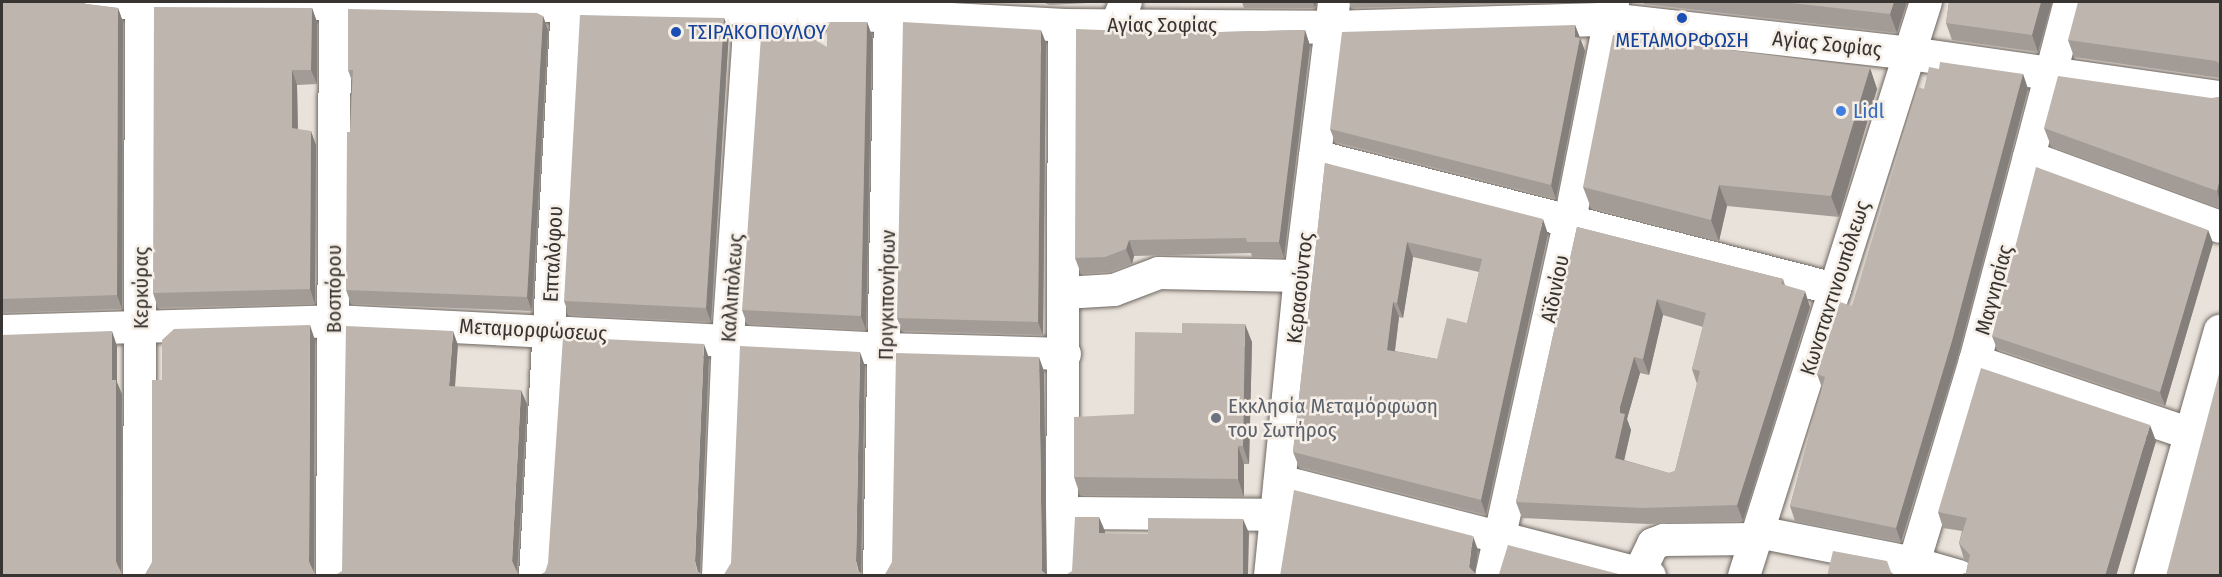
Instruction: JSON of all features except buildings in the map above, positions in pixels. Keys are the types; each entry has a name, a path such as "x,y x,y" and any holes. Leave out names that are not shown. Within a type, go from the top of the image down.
{"street":[{"name":"Αγίας Σοφίας","path":"100,2 757,4 890,14 966,10 1064,25 1121,13 1333,14 1610,10 2220,97"},
{"name":"Κερκύρας","path":"139,576 142,328 141,2"},
{"name":"Βοσπόρου","path":"332,576 335,2"},
{"name":"Κωνσταντινουπόλεως","path":"1744,576 1926,2"},
{"name":"Μαγνησίας","path":"1912,569 1975,361 2070,2"},
{"name":"Καλλιπόλεως","path":"718,576 728,339 748,44 757,4"},
{"name":"Επταλόφου","path":"535,576 567,5"},
{"name":"Αϊδινίου","path":"1491,576 1570,220 1610,10"},
{"name":"Πριγκιπονήσων","path":"879,576 886,349 890,14"},
{"name":"Κερασούντος","path":"1270,576 1300,276 1333,14"},
{"path":"1062,576 1065,513 1064,25"},
{"path":"1315,156 1835,289"},
{"path":"2029,157 2220,227"},
{"path":"1064,293 1114,290 1159,273 1300,276"},
{"name":"Μεταμορφώσεως","path":"2,331 334,321 728,339 886,349 1065,354"},
{"path":"2151,575 2220,331"},
{"path":"1975,361 2191,434"},
{"path":"1280,482 1644,574 1653,544 1664,540 1756,535 1912,569 1959,576"},
{"path":"1065,513 1276,515"}],"place":[{"name":"ΜΕΤΑΜΟΡΦΩΣΗ","path":"1682,18"},
{"name":"ΤΣΙΡΑΚΟΠΟΥΛΟΥ","path":"676,32"},
{"name":"Lidl","path":"1841,111"},
{"name":"Εκκλησία Μεταμόρφωση του Σωτήρος","path":"1216,418"}]}
